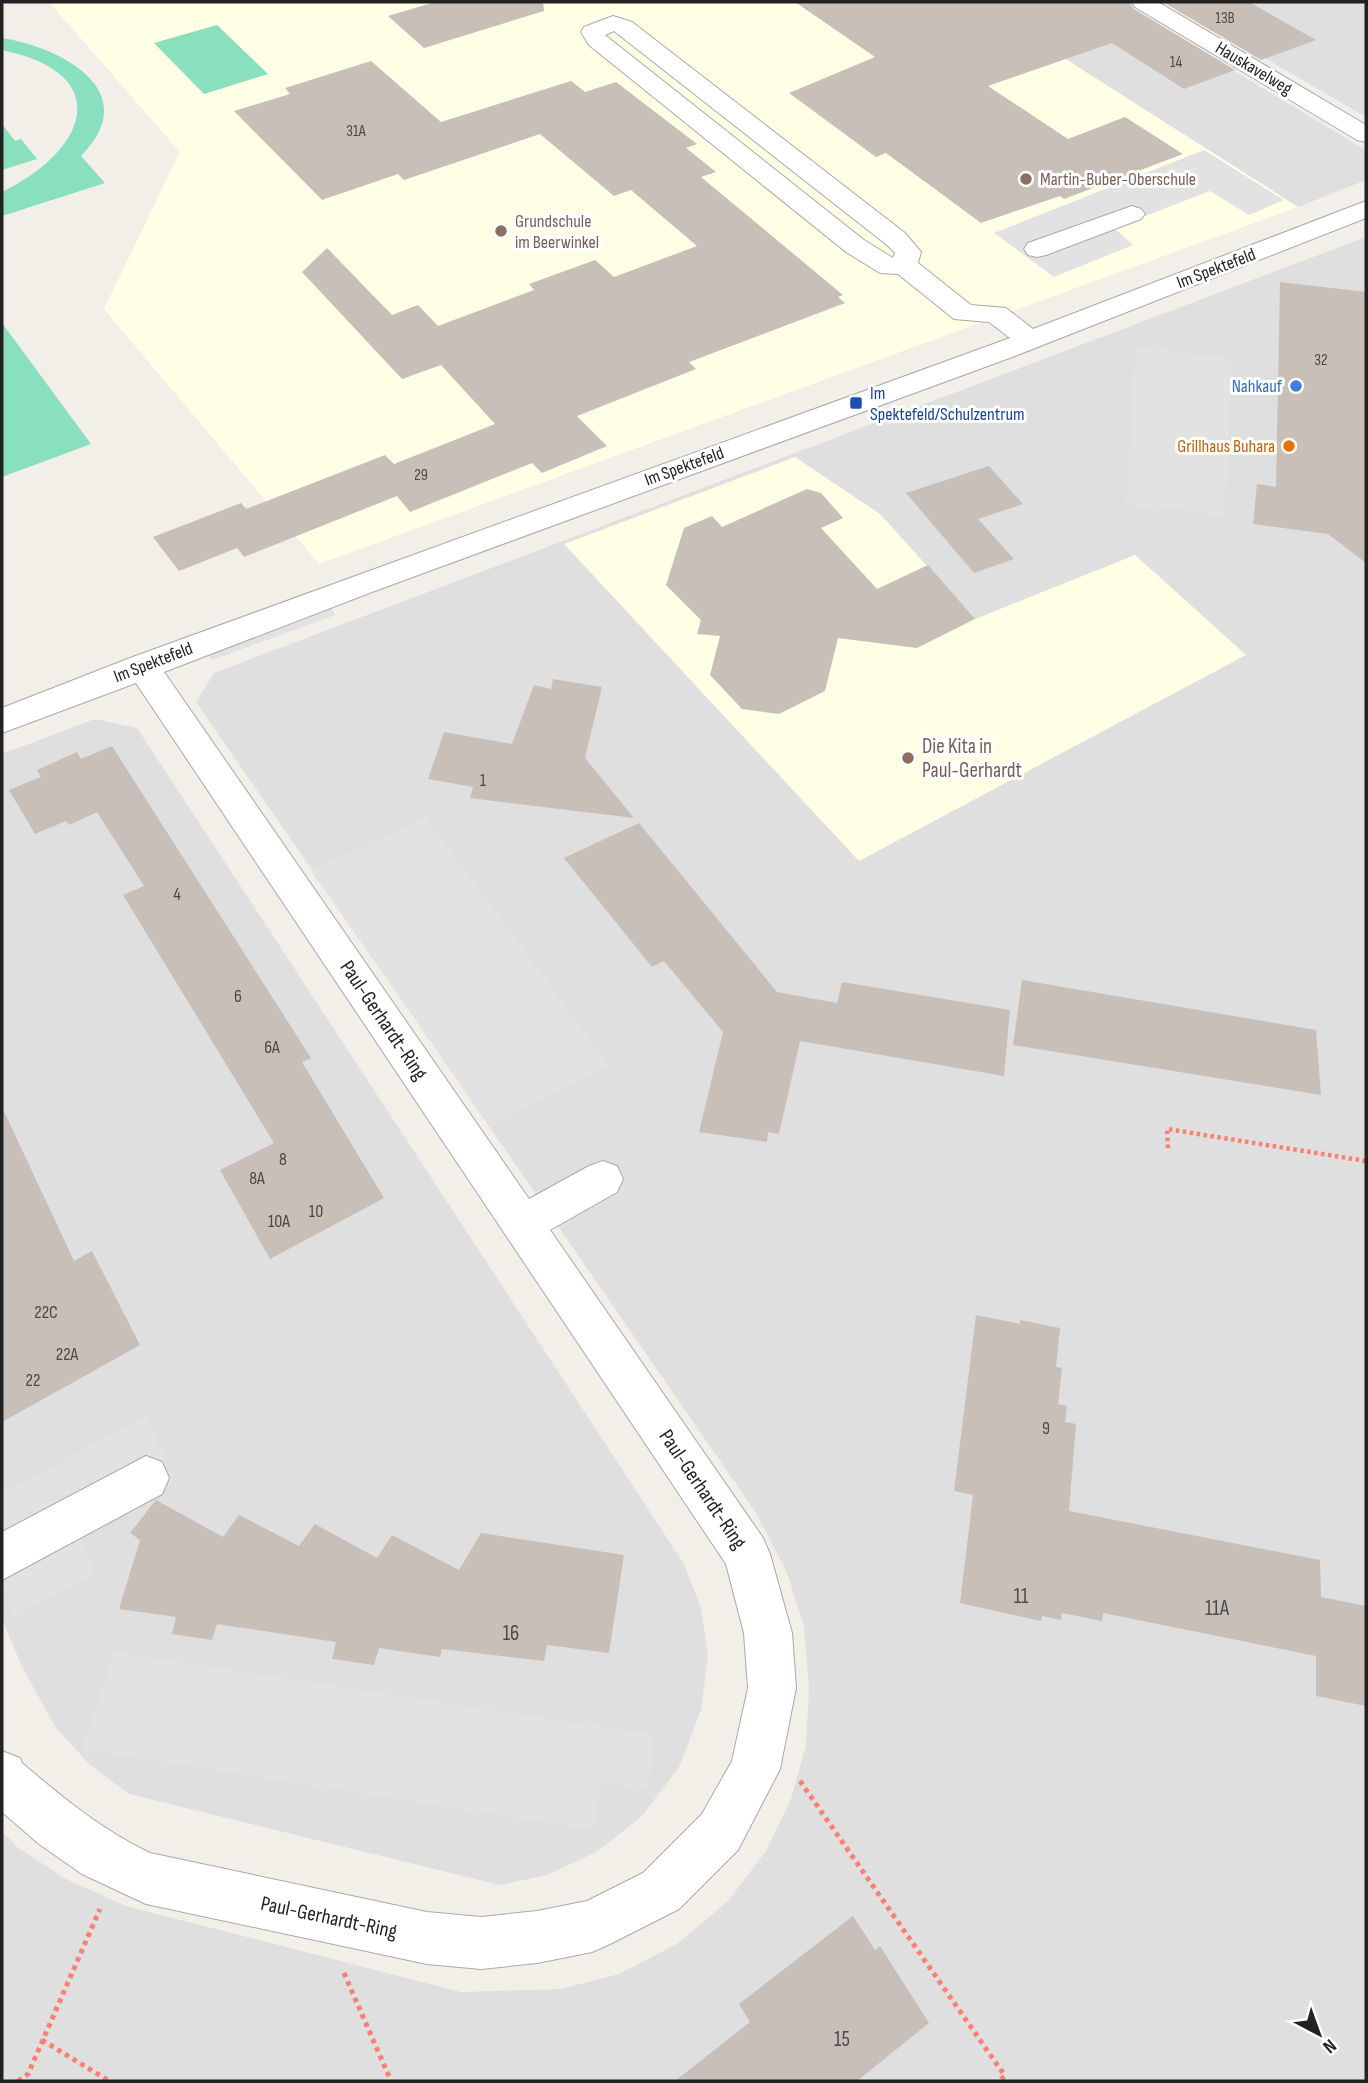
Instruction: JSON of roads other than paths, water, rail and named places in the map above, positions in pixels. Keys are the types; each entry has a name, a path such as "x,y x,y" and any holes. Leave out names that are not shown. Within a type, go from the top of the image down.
{"street":[{"name":"Hauskavelweg","path":"1143,2 1366,135"},
{"path":"904,265 908,252 895,239 624,27 613,23 592,33 597,40 855,246 889,267 904,265 964,313 996,314 1030,340"},
{"name":"Im Spektefeld","path":"2,721 142,666 1030,340 1366,209"},
{"path":"1037,249 1132,214"},
{"name":"Paul-Gerhardt-Ring","path":"2,1776 4,1781 57,1826 100,1856 146,1878 427,1938 481,1943 537,1937 592,1926 661,1891 720,1832 755,1769 772,1688 768,1633 747,1553 142,666"},
{"path":"522,1224 603,1179"},
{"path":"2,1557 146,1478"}],"place":[{"name":"Martin-Buber-Oberschule","path":"1026,179"},
{"name":"Grundschule im Beerwinkel","path":"501,231"},
{"name":"Nahkauf","path":"1296,386"},
{"name":"Im Spektefeld/Schulzentrum","path":"856,403"},
{"name":"Grillhaus Buhara","path":"1289,446"},
{"name":"Die Kita in Paul-Gerhardt","path":"908,758"}]}
